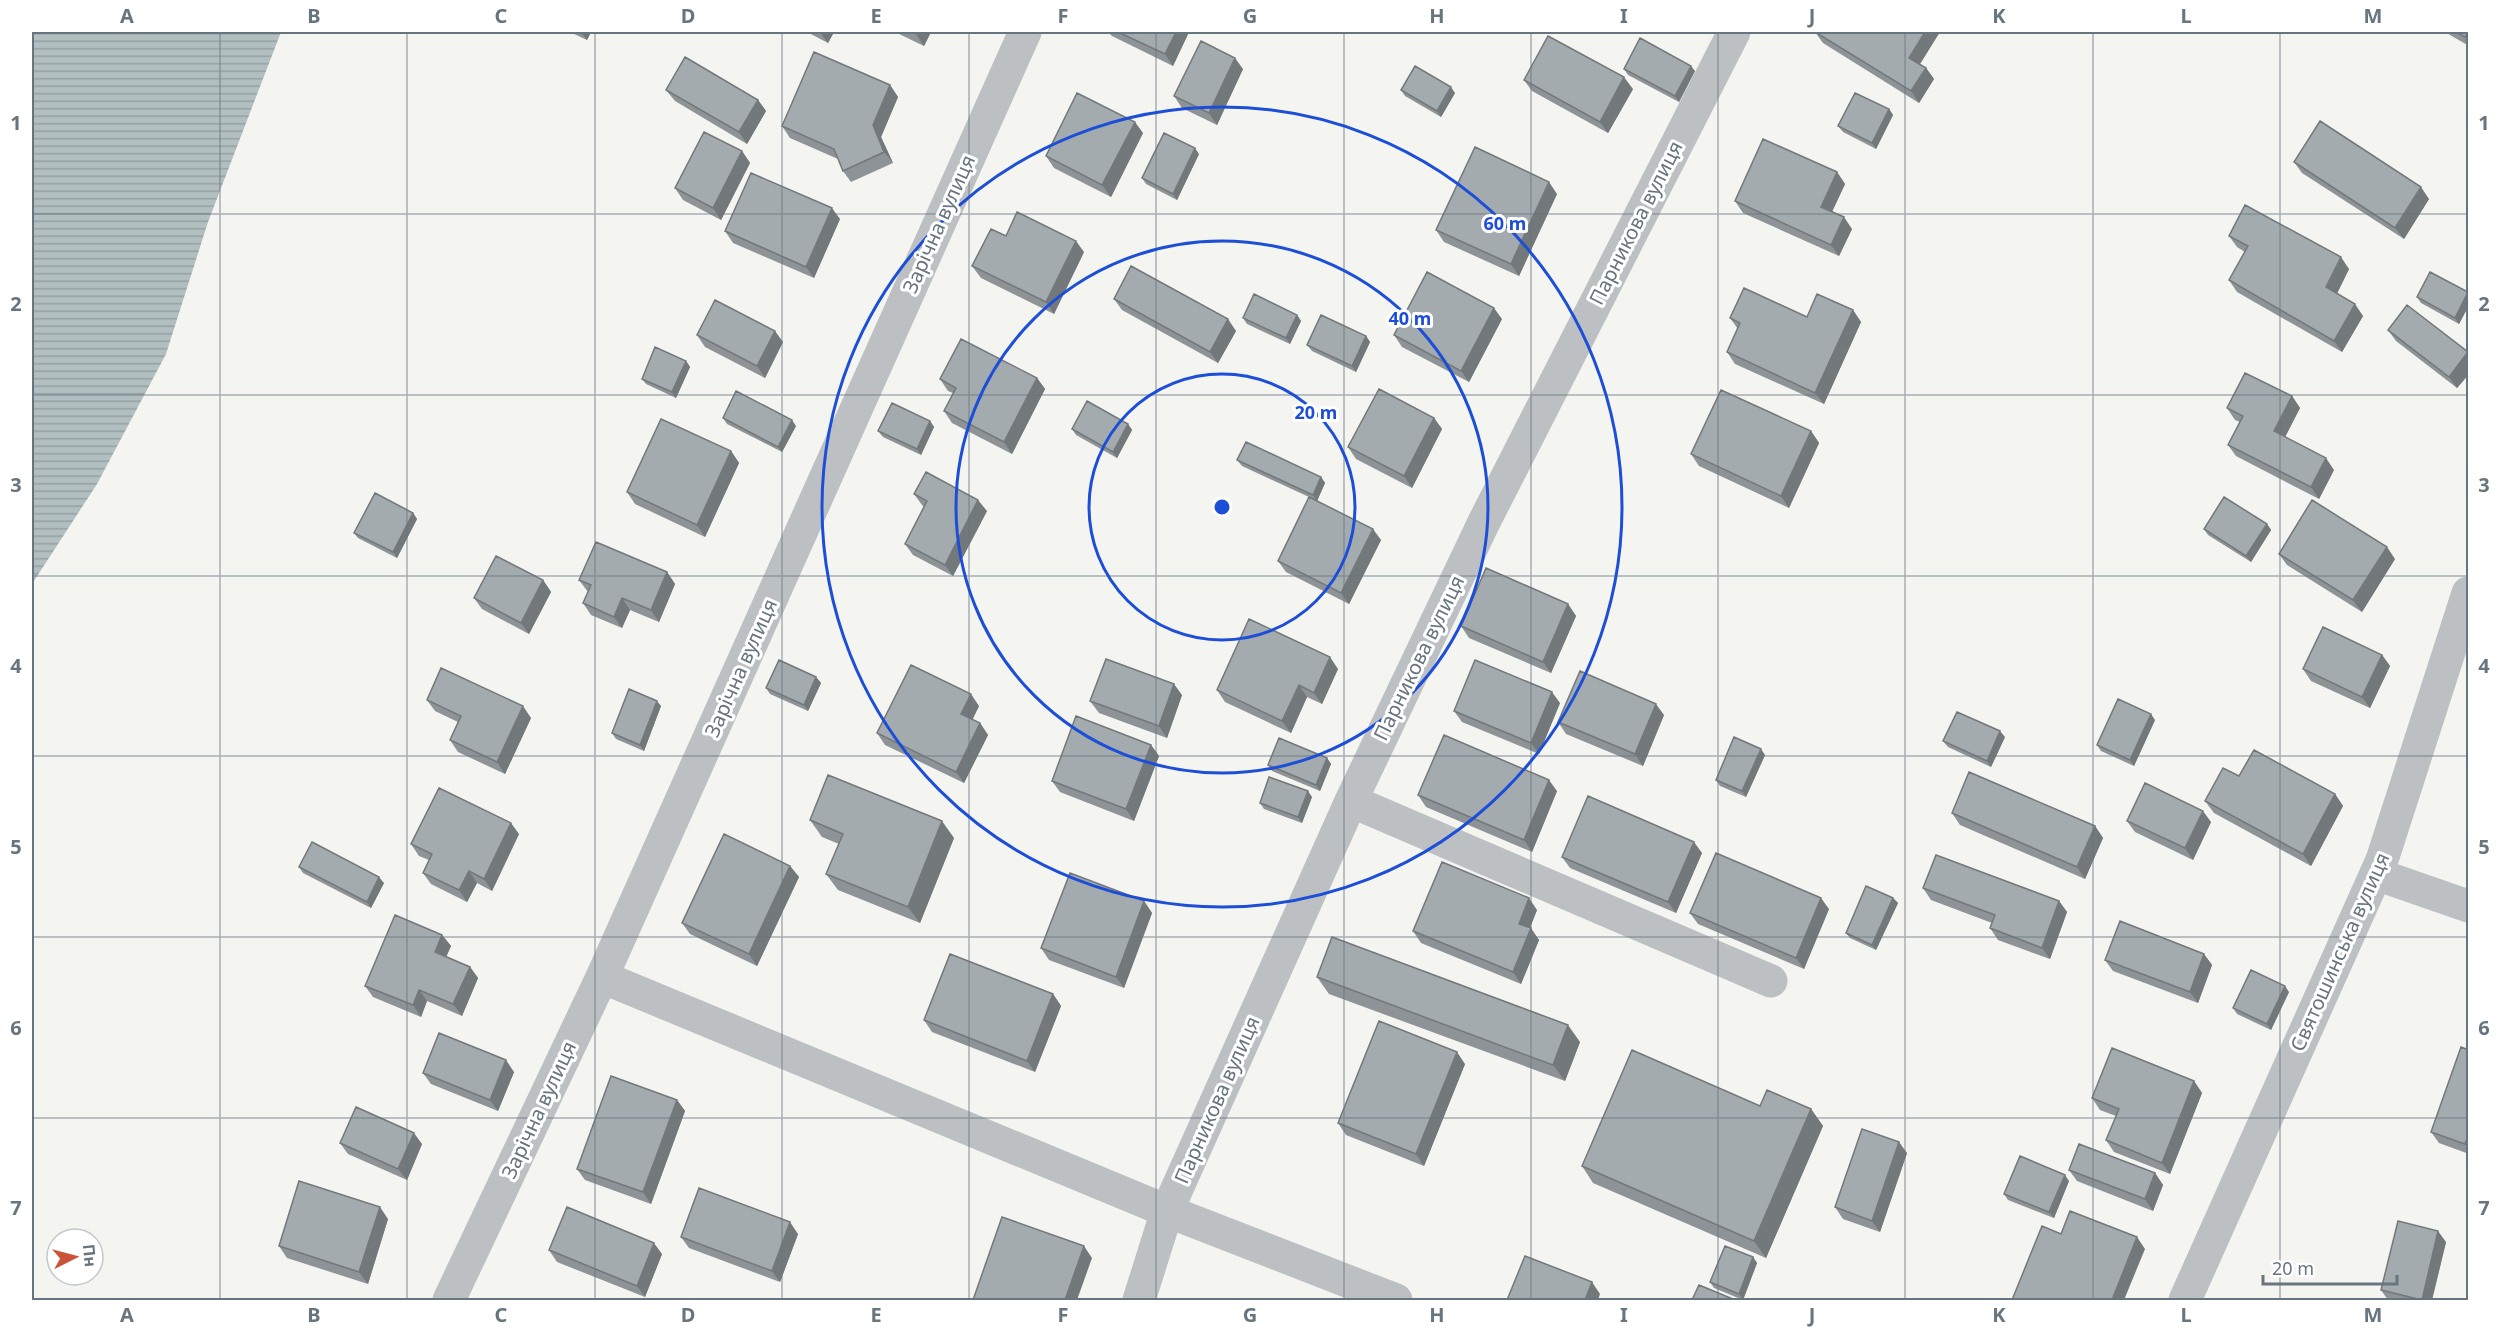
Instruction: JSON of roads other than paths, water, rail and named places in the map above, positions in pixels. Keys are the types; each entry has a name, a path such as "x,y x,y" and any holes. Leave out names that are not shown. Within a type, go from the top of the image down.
{"street":[{"name":"Зарічна вулиця","path":"449,1300 602,977 1025,32"},
{"name":"Парникова вулиця","path":"1139,1300 1167,1210 1351,801 1484,522 1734,32"},
{"name":"Святошинська вулиця","path":"2185,1300 2376,874 2463,628 2469,593"},
{"path":"1351,801 1771,981"},
{"path":"2376,874 2469,906"},
{"path":"602,977 1167,1210 1396,1300"}]}
